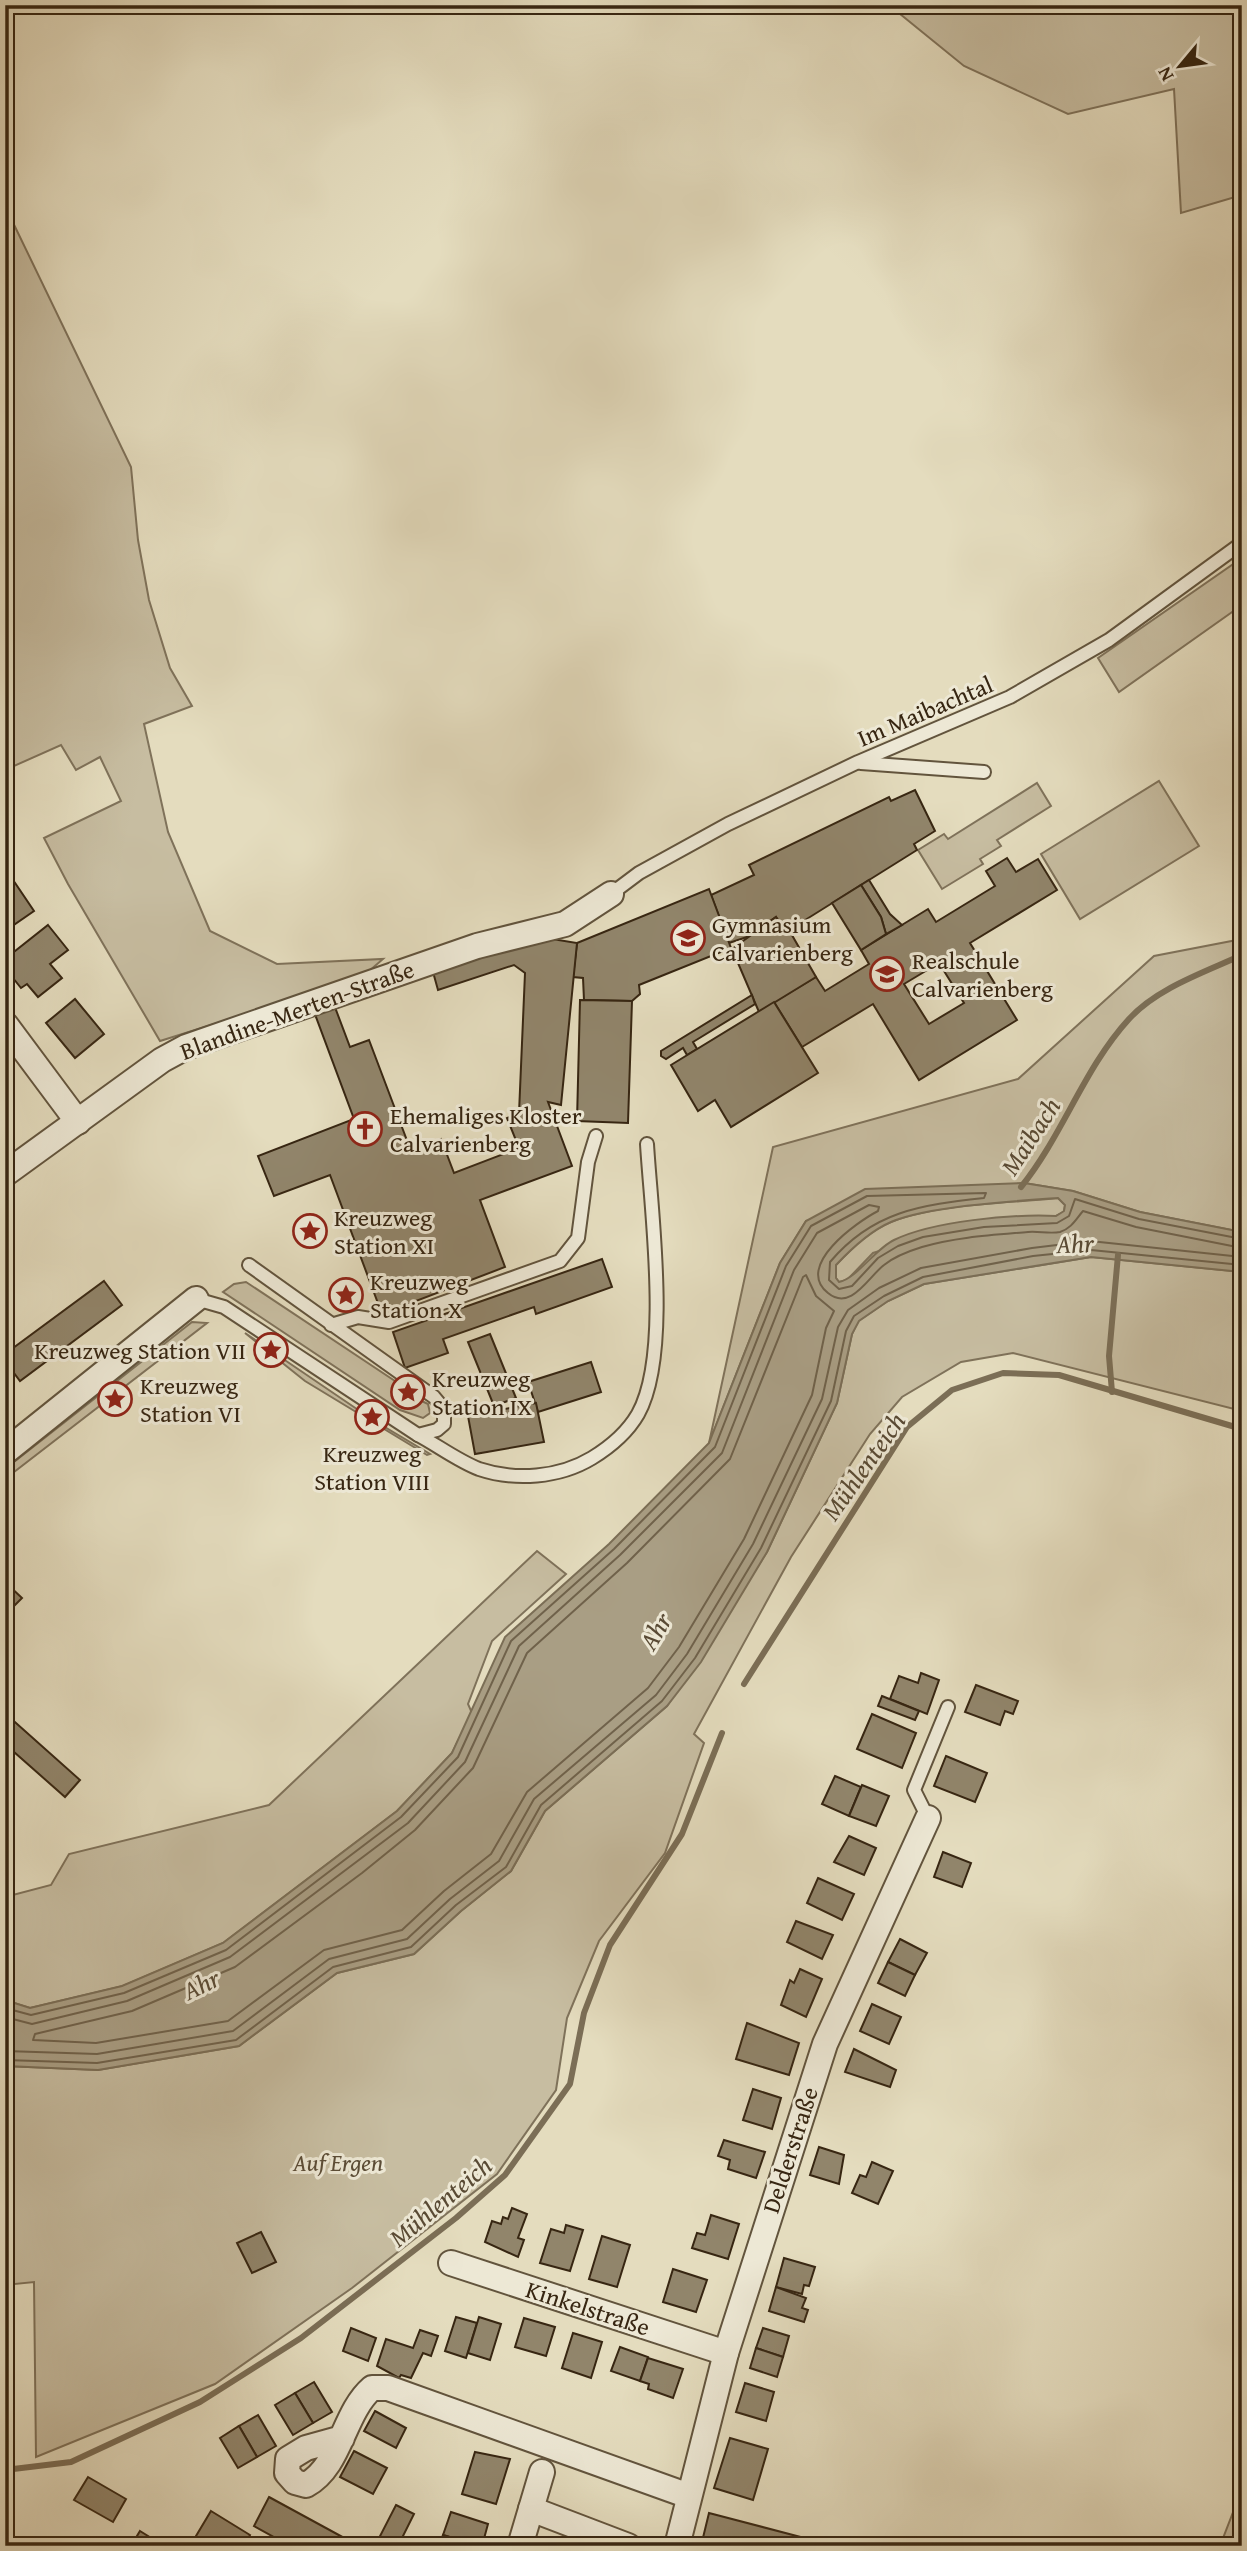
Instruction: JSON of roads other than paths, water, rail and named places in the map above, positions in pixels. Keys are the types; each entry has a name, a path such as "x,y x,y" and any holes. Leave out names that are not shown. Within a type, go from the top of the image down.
{"street":[{"name":"Blandine-Merten-Straße","path":"5,1174 162,1060 186,1047 477,946 565,924 611,894"},
{"path":"5,1024 78,1122"},
{"path":"5,1452 197,1300"},
{"name":"Delderstraße","path":"677,2546 726,2353 825,2044 928,1818"},
{"name":"Kinkelstraße","path":"451,2263 726,2353"},
{"path":"342,2438 363,2396 372,2388 388,2388 689,2496"},
{"path":"520,2546 542,2472"},
{"path":"531,2509 628,2546"}],"lane":[{"name":"Im Maibachtal","path":"611,894 639,873 698,839 858,762 1010,697 1109,640 1242,543"},
{"path":"858,762 984,772"},
{"path":"331,1325 358,1317 389,1322 560,1261 578,1238 588,1162 596,1136"},
{"path":"197,1300 224,1307 418,1435 477,1468 509,1476 538,1476 580,1465 612,1446 638,1413 654,1359 657,1303 647,1144"},
{"path":"248,1265 434,1397 444,1409 443,1424 437,1430 418,1435"},
{"path":"928,1818 914,1790 948,1707"}],"water":[{"name":"Ahr","path":"1024,1183 1073,1191 1140,1212 1242,1232 1242,1272 1091,1257 924,1284 888,1301 859,1321 852,1334 837,1403 767,1552 701,1662 667,1706 545,1811 511,1871 461,1911 414,1954 337,1973 239,2046 98,2070 5,2066 5,2000 30,2008 122,1986 223,1943 397,1811 452,1753 505,1637 609,1544 709,1443 780,1263 806,1221 865,1189","holes":["1058,1198 1065,1205 1064,1211 1056,1216 973,1220 910,1233 887,1244 845,1280 839,1282 836,1278 836,1265 855,1246 883,1226 907,1216 949,1208 1040,1199"]}],"waterway":[{"name":"Maibach","path":"1021,1187 1049,1146 1099,1059 1129,1019 1153,998 1167,990 1242,955"},
{"path":"1112,1392 1109,1356 1118,1255"},
{"name":"Mühlenteich","path":"744,1684 907,1427 952,1390 1003,1373 1059,1375 1242,1429"},
{"name":"Mühlenteich","path":"5,2470 71,2462 200,2402 301,2338 456,2218 505,2175 570,2084 584,2013 610,1945 682,1834 722,1733"}],"place":[{"name":"Gymnasium Calvarienberg","path":"688,938"},
{"name":"Realschule Calvarienberg","path":"887,974"},
{"name":"Ehemaliges Kloster Calvarienberg","path":"365,1129"},
{"name":"Kreuzweg Station XI","path":"310,1231"},
{"name":"Kreuzweg Station X","path":"346,1295"},
{"name":"Kreuzweg Station VII","path":"271,1350"},
{"name":"Kreuzweg Station IX","path":"408,1392"},
{"name":"Kreuzweg Station VI","path":"115,1399"},
{"name":"Kreuzweg Station VIII","path":"372,1417"}],"park label":[{"name":"Auf Ergen","path":"338,2162"}]}
